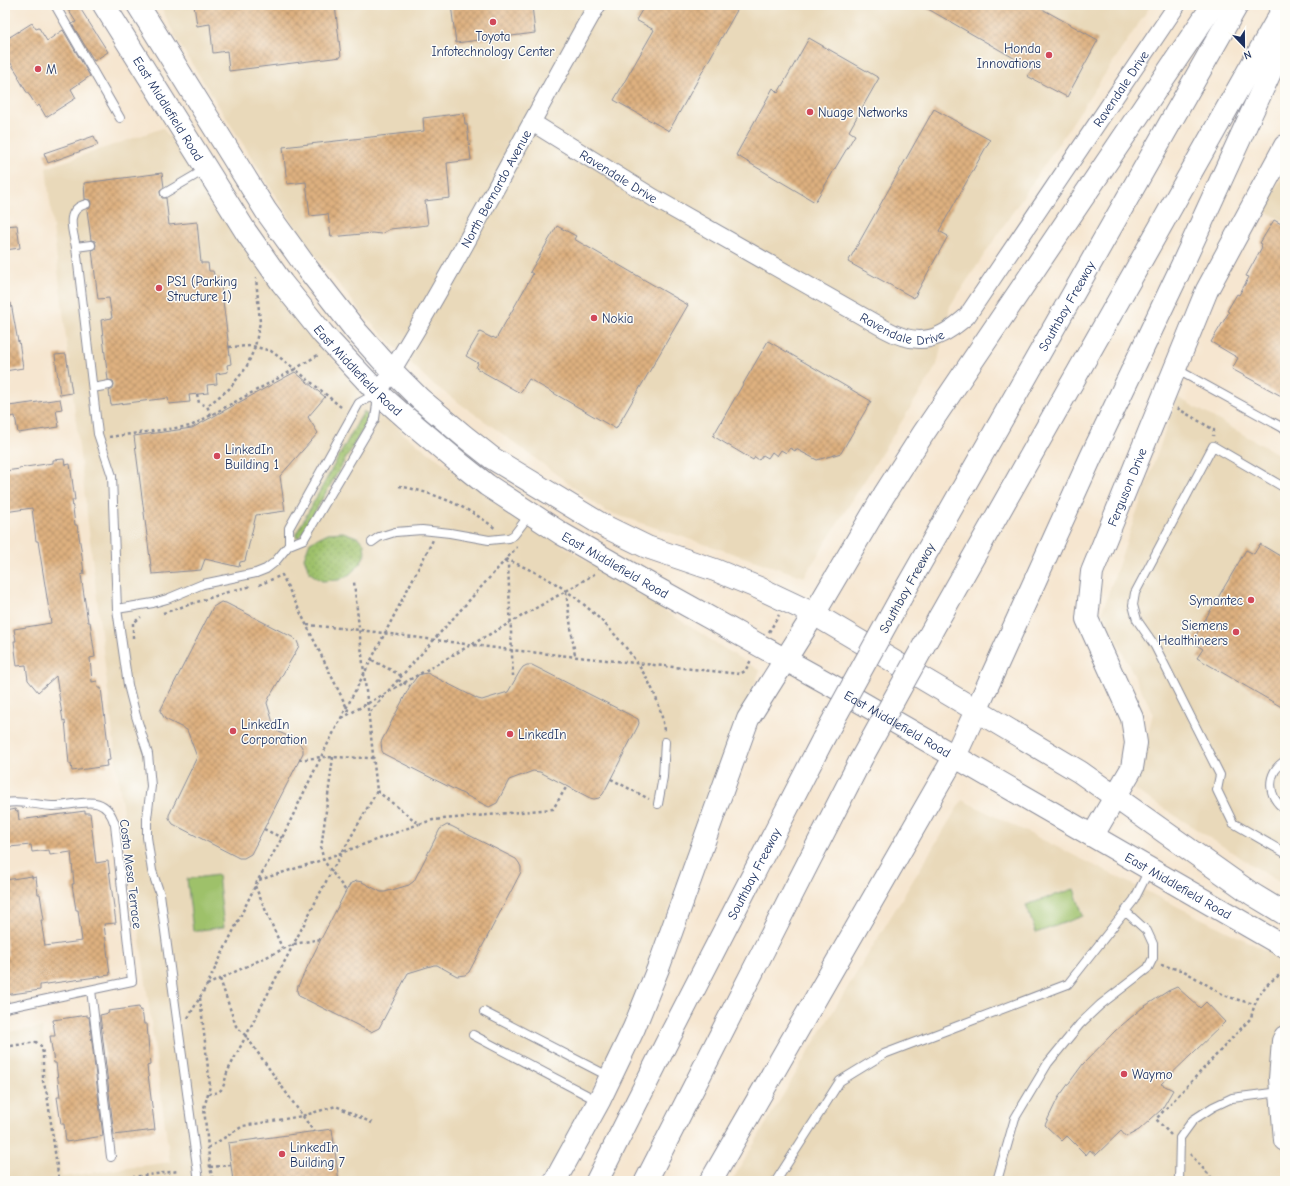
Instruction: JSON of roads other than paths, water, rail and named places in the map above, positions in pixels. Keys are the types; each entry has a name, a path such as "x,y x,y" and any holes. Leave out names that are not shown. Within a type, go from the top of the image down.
{"main road":[{"name":"East Middlefield Road","path":"104,5 246,232 282,283 323,334 378,393 404,417 469,471 530,514 607,560 955,756 1285,947"},
{"name":"East Middlefield Road","path":"138,5 271,217 307,268 357,332 392,371 464,436 492,458 604,526 647,547 715,570 759,588 814,614 1066,763 1115,796 1252,894 1285,914"},
{"path":"556,1181 599,1101 634,1028 659,966 748,719 814,614 884,495 922,434 1212,5"},
{"name":"Southbay Freeway","path":"597,1181 823,739 900,599 1237,5"},
{"path":"646,1181 860,761 939,618 1285,6"},
{"path":"711,1181 955,756 1091,457 1178,274 1285,40"},
{"name":"Ferguson Drive","path":"1093,835 1132,768 1136,743 1132,718 1087,619 1092,572 1207,290 1285,146"},
{"path":"1285,1036 1283,1041 1280,1079 1285,1140"}],"street":[{"name":"North Bernardo Avenue","path":"378,393 484,211 597,5"},
{"name":"Ravendale Drive","path":"532,124 654,198 897,336 925,340 940,335 953,328 967,316 1177,5"}],"lane":[{"path":"55,5 120,118"},
{"path":"165,193 206,168"},
{"path":"86,204 76,209 71,219 76,248 98,434 112,476 118,609 129,693 148,754 151,786 147,836 152,871 160,894 199,1181"},
{"path":"76,248 91,245"},
{"path":"1175,369 1285,429"},
{"path":"93,388 108,385"},
{"path":"289,545 289,528 359,403 378,393"},
{"path":"118,609 153,603 167,599 203,584 256,573 275,562 289,545 304,539 372,424 375,418 378,393"},
{"path":"1285,488 1213,446 1135,593 1134,605 1137,620 1155,646 1220,775 1217,790 1233,823 1285,853"},
{"path":"372,542 379,537 395,532 422,530 437,531 489,540 507,538 514,535 530,514"},
{"path":"658,804 663,777 665,742"},
{"path":"1285,761 1274,772 1271,783 1271,789 1275,800 1285,810"},
{"name":"Costa Mesa Terrace","path":"5,803 18,801 54,806 89,802 101,805 110,811 115,825 132,982 5,1008"},
{"path":"776,1181 840,1081 884,1054 1068,984 1134,900 1150,868"},
{"path":"997,1181 1015,1118 1048,1063 1080,1024 1106,1000 1148,968 1153,958 1154,944 1147,931 1125,911"},
{"path":"91,990 112,1157"},
{"path":"484,1012 611,1077"},
{"path":"473,1035 599,1101"},
{"path":"1179,1181 1180,1138 1193,1120 1213,1107 1232,1098 1281,1092"}],"place":[{"name":"Toyota Infotechnology Center","path":"493,22"},
{"name":"Honda Innovations","path":"1049,55"},
{"name":"M","path":"38,69"},
{"name":"Nuage Networks","path":"810,112"},
{"name":"PS1 (Parking Structure 1)","path":"159,288"},
{"name":"Nokia","path":"594,318"},
{"name":"LinkedIn Building 1","path":"217,456"},
{"name":"Symantec","path":"1251,600"},
{"name":"Siemens Healthineers","path":"1236,632"},
{"name":"LinkedIn Corporation","path":"233,731"},
{"name":"LinkedIn","path":"510,734"},
{"name":"Waymo","path":"1124,1074"},
{"name":"LinkedIn Building 7","path":"282,1154"}]}
